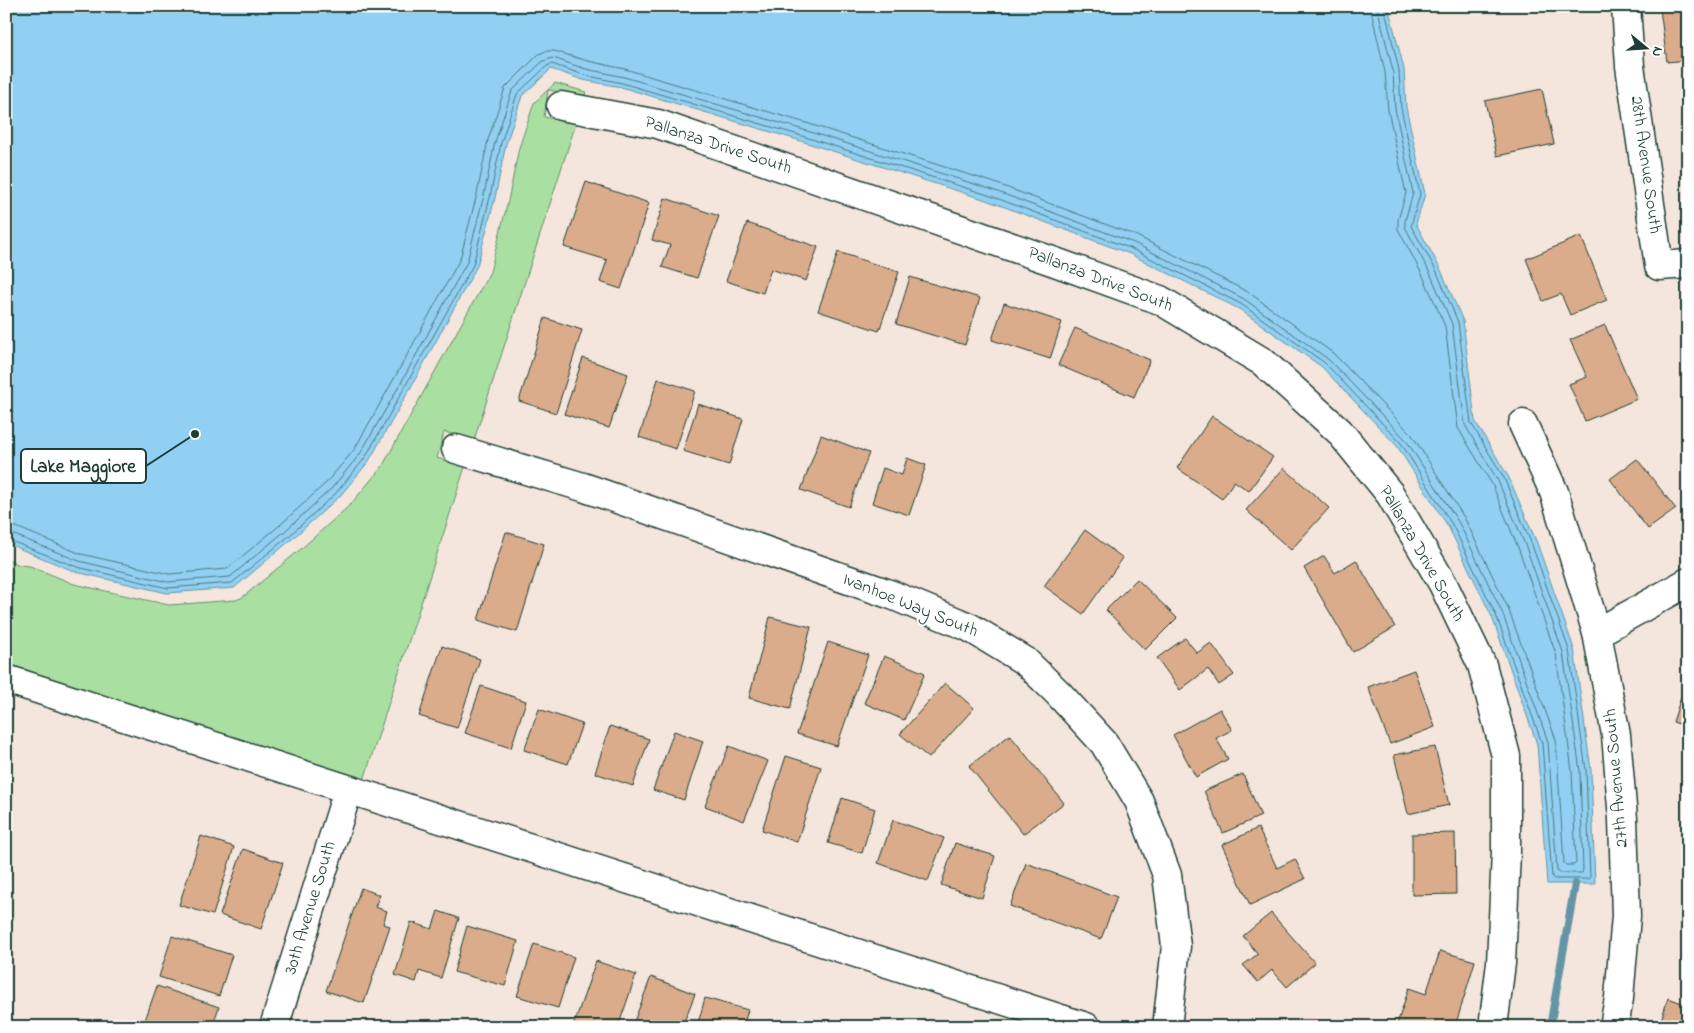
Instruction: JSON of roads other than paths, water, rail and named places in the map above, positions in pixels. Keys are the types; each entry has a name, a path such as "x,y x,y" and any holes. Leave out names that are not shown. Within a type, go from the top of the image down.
{"street":[{"name":"28th Avenue South","path":"1626,6 1630,66 1659,266 1688,264"},
{"name":"Pallanza Drive South","path":"561,106 658,124 1160,300 1262,362 1339,431 1390,494 1443,584 1482,665 1506,756 1506,852 1501,963 1493,1027"},
{"path":"1523,424 1554,492 1598,633 1688,582"},
{"name":"Ivanhoe Way South","path":"456,449 583,487 892,595 969,627 1025,661 1059,694 1104,743 1139,801 1167,875 1176,946 1167,1027"},
{"name":"27th Avenue South","path":"1598,633 1616,735 1623,819 1626,916 1619,998 1614,1027"},
{"path":"6,680 1086,1027"},
{"name":"30th Avenue South","path":"274,1027 348,790"}],"water":[{"path":"6,6 1388,6 1404,69 1406,107 1425,194 1416,224 1440,268 1463,321 1475,421 1508,476 1537,543 1574,649 1591,770 1595,884 1547,884 1537,744 1492,617 1449,528 1397,446 1322,367 1239,309 1130,254 986,200 801,141 621,87 583,80 551,69 522,96 506,144 495,198 477,266 411,387 369,461 340,496 292,539 234,588 167,593 76,572 6,543"}],"waterway":[{"path":"1550,1027 1575,884"}],"place":[{"name":"Lake Maggiore","path":"195,434"}]}
